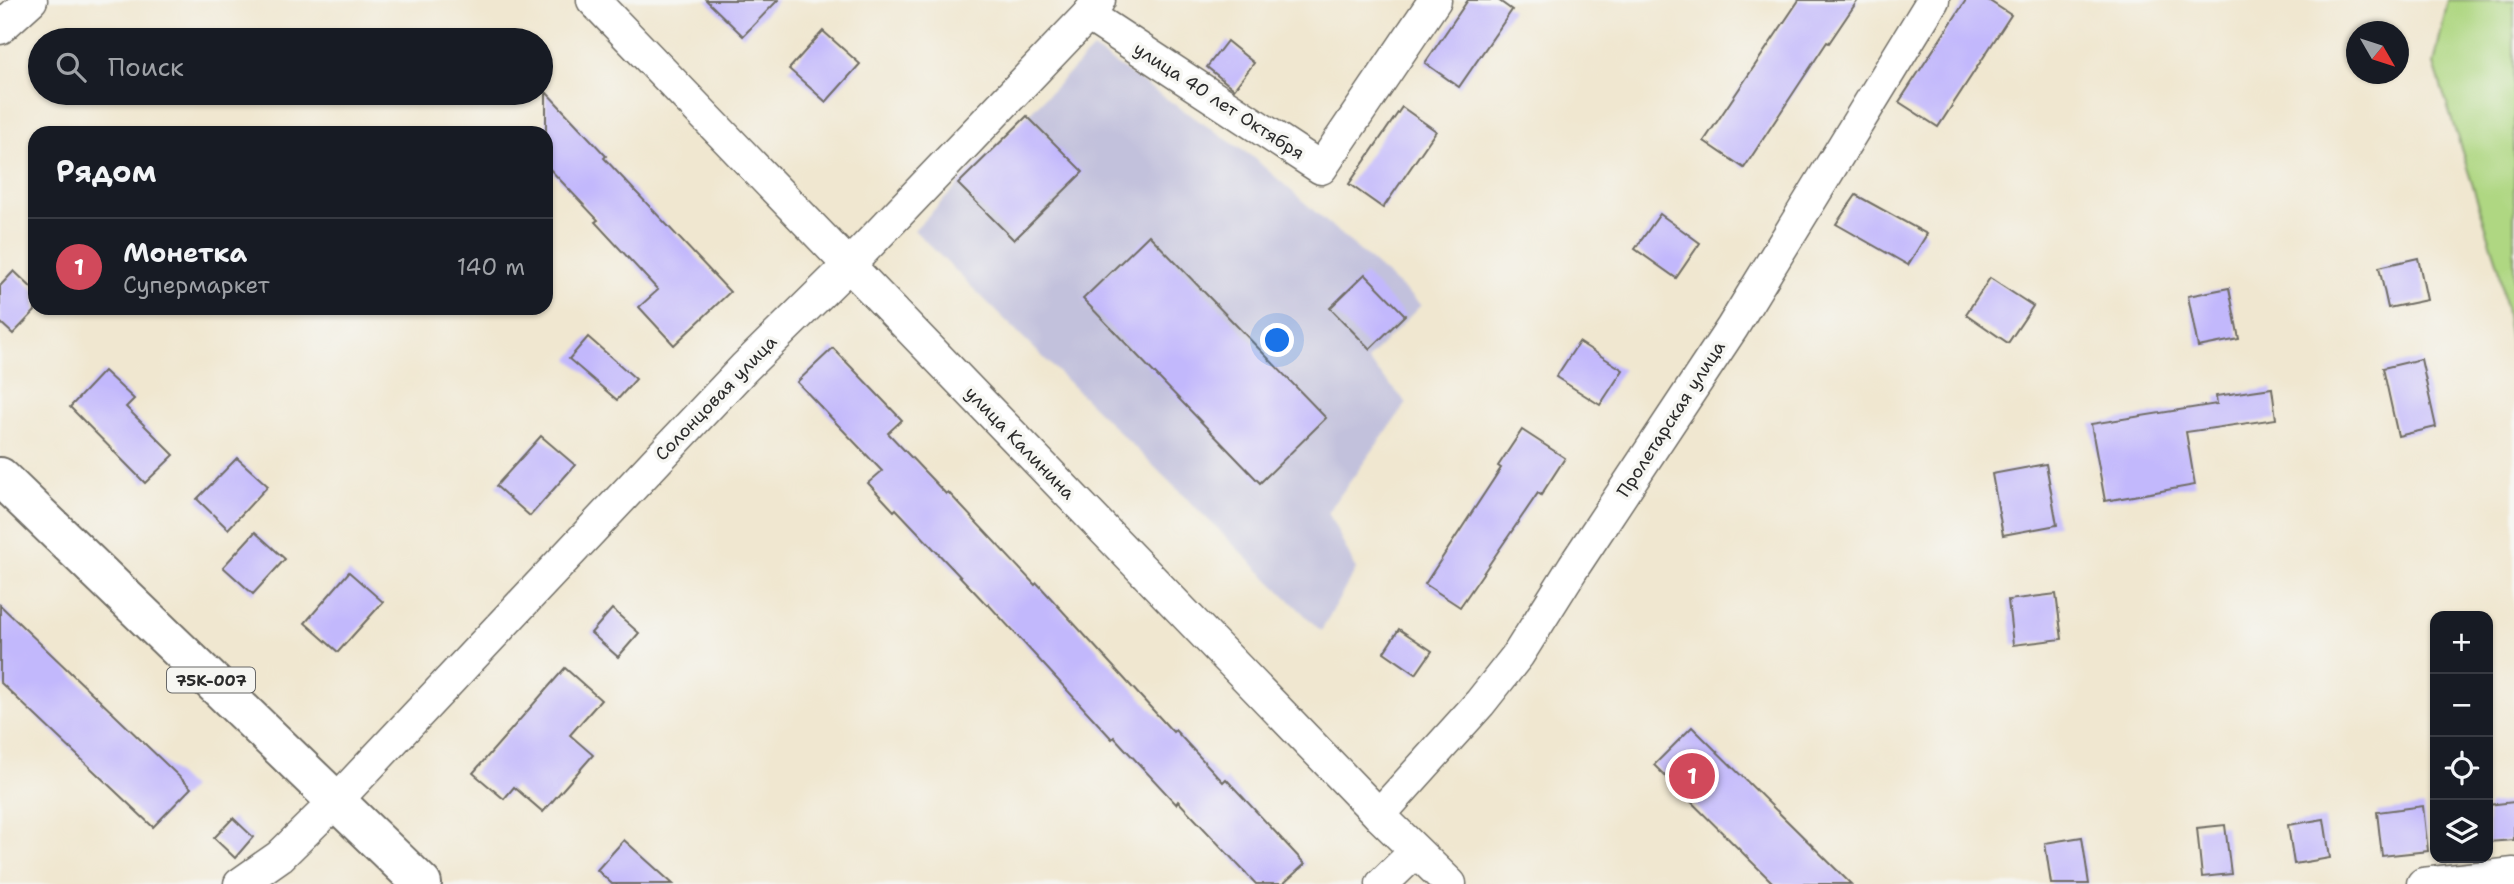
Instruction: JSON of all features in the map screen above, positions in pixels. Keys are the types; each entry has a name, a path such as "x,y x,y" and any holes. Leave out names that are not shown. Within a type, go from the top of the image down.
{"main road":[{"name":"75К-007","path":"0,477 422,884"}],"street":[{"path":"0,28 31,0"},
{"name":"улица Калинина","path":"593,0 1378,815 1450,884"},
{"name":"улица 40 лет Октября","path":"1094,8 1321,167 1435,0"},
{"name":"Пролетарская улица","path":"1378,815 1480,703 1518,655 1731,328 1933,0"},
{"name":"Солонцовая улица","path":"240,884 280,856 337,800 744,368 849,265 1094,8"},
{"path":"1382,884 1415,852"},
{"path":"2423,884 2514,874"}],"shaded area":[{"path":"1093,49 1254,158 1421,305 1367,360 1407,403 1328,512 1356,569 1321,631 914,230"}],"green space":[{"path":"2448,0 2514,0 2514,367 2499,268 2434,64"}],"building":[{"path":"706,0 778,0 743,36"},
{"path":"1468,0 1498,0 1512,10 1459,87 1425,63"},
{"path":"1799,0 1858,0 1744,168 1704,141"},
{"path":"1966,0 1988,0 2011,15 1938,127 1899,102"},
{"path":"823,31 860,64 826,102 789,69"},
{"path":"1227,41 1254,63 1234,89 1207,67"},
{"path":"553,99 730,292 674,345 639,307 658,290 553,172 553,126 546,126 546,105 553,105"},
{"path":"1402,107 1436,131 1383,208 1349,184"},
{"path":"1027,116 1083,172 1014,240 958,184"},
{"path":"1856,195 1927,234 1908,265 1836,224"},
{"path":"1660,214 1700,243 1676,278 1635,249"},
{"path":"1149,235 1326,418 1260,483 1083,299"},
{"path":"2418,258 2427,300 2388,308 2379,267"},
{"path":"14,271 28,284 28,315 31,315 13,334 0,322 0,286"},
{"path":"1365,274 1405,315 1370,349 1330,308"},
{"path":"1990,278 2033,306 2008,343 1966,314"},
{"path":"2229,288 2239,339 2198,347 2188,296"},
{"path":"588,337 636,379 617,400 569,359"},
{"path":"1579,342 1623,370 1600,405 1556,377"},
{"path":"833,348 902,420 888,433 946,494 948,492 1035,585 1037,583 1173,732 1175,730 1223,782 1226,779 1305,864 1283,884 1256,884 1178,801 1176,804 1114,737 1112,739 988,604 868,483 882,471 797,382"},
{"path":"2421,359 2436,427 2398,436 2383,368"},
{"path":"104,371 134,399 126,407 174,455 145,483 70,407"},
{"path":"2272,388 2276,419 2186,432 2195,485 2105,501 2091,424 2217,404 2216,396"},
{"path":"1522,430 1565,458 1460,607 1425,584 1501,468 1498,466"},
{"path":"541,436 575,465 530,516 496,486"},
{"path":"237,458 268,486 228,529 197,499"},
{"path":"2046,464 2057,525 2003,535 1992,474"},
{"path":"255,532 285,559 253,594 223,567"},
{"path":"349,572 383,602 338,652 305,623"},
{"path":"2056,594 2062,639 2013,645 2008,600"},
{"path":"0,605 191,788 153,827 0,682"},
{"path":"612,609 639,633 618,657 591,633"},
{"path":"1399,629 1432,651 1416,674 1384,652"},
{"path":"565,668 601,700 570,735 593,755 543,812 514,787 504,799 473,773"},
{"path":"1692,727 1851,884 1774,884 1654,765"},
{"path":"2514,802 2514,840 2493,842 2493,804"},
{"path":"2423,806 2428,851 2382,856 2377,812"},
{"path":"233,818 253,837 235,858 214,838"},
{"path":"2324,819 2330,858 2294,864 2288,825"},
{"path":"2225,825 2231,874 2202,877 2197,828"},
{"path":"2082,837 2089,884 2051,884 2045,843"},
{"path":"624,840 673,884 612,884 597,870"}],"place":[{"name":"Монетка","path":"1692,776"}]}
